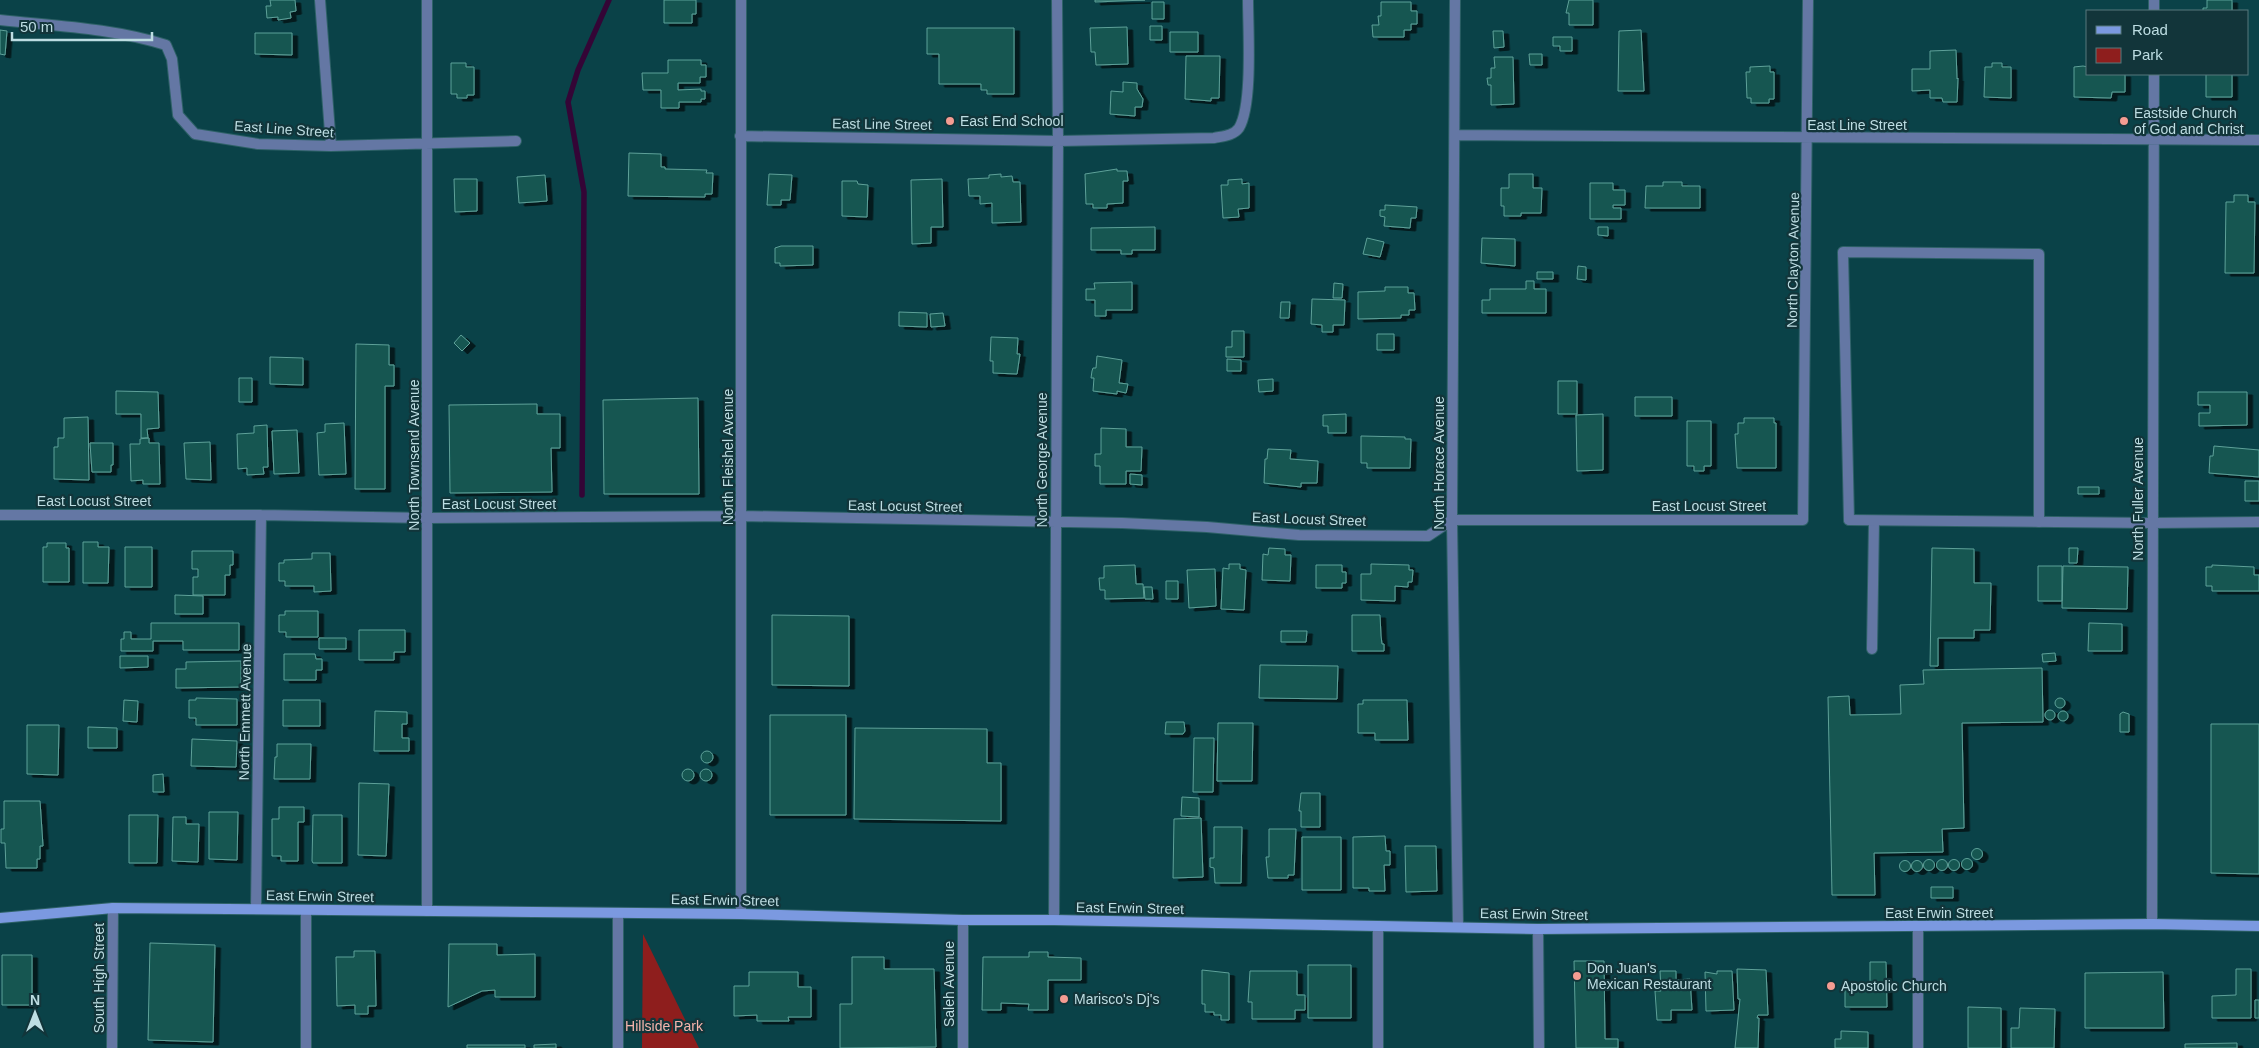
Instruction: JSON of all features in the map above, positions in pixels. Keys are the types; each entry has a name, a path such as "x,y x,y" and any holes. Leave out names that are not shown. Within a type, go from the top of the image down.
{"main road":[{"name":"East Erwin Street","path":"0,918 113,908 741,914 963,920 1458,926 1538,929 2152,924 2259,926"}],"street":[{"path":"320,0 331,146"},
{"name":"North Townsend Avenue","path":"426,911 427,0"},
{"name":"North Fleishel Avenue","path":"741,0 741,914"},
{"name":"North George Avenue","path":"1054,920 1057,0"},
{"name":"East Line Street","path":"740,136 1058,141 1214,138 1233,134 1239,128 1247,92 1248,0"},
{"name":"North Horace Avenue","path":"1455,0 1452,520 1458,926"},
{"name":"North Clayton Avenue","path":"1804,520 1808,0"},
{"name":"East Line Street","path":"0,20 88,29 144,38 166,45 172,59 178,115 195,134 258,144 331,146 516,141"},
{"name":"North Fuller Avenue","path":"2152,924 2154,75"},
{"name":"East Line Street","path":"1455,135 2259,140"},
{"path":"2039,522 2039,254 1843,252 1849,520 1874,521 2152,523 2259,522"},
{"name":"East Locust Street","path":"0,515 261,515 427,518 742,516 1056,522 1208,527 1300,535 1428,536 1452,520 1804,520"},
{"name":"North Emmett Avenue","path":"256,909 261,515"},
{"path":"1872,649 1874,521"},
{"name":"South High Street","path":"112,1048 113,908"},
{"path":"306,910 306,1048"},
{"path":"618,913 618,1048"},
{"name":"Saleh Avenue","path":"962,1048 963,920"},
{"path":"1378,926 1378,1048"},
{"path":"1918,927 1918,1048"},
{"path":"1538,929 1539,1048"}],"green space":[{"name":"Hillside Park","path":"643,934 699,1048 642,1048"}],"building":[{"path":"270,0 295,0 296,11 290,12 291,18 278,20 278,17 267,18 266,6 271,6"},
{"path":"664,0 696,0 696,14 692,14 692,23 664,23"},
{"path":"1095,0 1145,0 1095,2"},
{"path":"1569,0 1593,0 1593,25 1569,25 1569,13 1566,13"},
{"path":"2207,0 2232,0 2232,10 2203,10 2203,8 2207,8"},
{"path":"1152,2 1164,2 1164,19 1152,19"},
{"path":"1381,2 1411,2 1411,11 1417,11 1417,24 1411,24 1411,30 1404,30 1404,37 1373,37 1372,25 1379,25 1378,16 1381,16"},
{"path":"1150,26 1162,26 1162,40 1150,40"},
{"path":"1127,27 1128,64 1096,65 1095,52 1091,52 1090,28"},
{"path":"927,28 1014,28 1014,94 987,94 987,90 981,90 981,84 939,84 939,54 927,54"},
{"path":"0,30 7,31 5,55 0,54"},
{"path":"1641,30 1644,91 1618,91 1619,31"},
{"path":"1493,31 1503,31 1504,47 1494,48"},
{"path":"1170,32 1198,32 1198,52 1170,52"},
{"path":"255,33 292,33 292,55 255,54"},
{"path":"1553,37 1572,37 1572,51 1560,51 1560,46 1553,46"},
{"path":"1956,50 1957,102 1943,102 1942,98 1930,98 1930,90 1912,91 1912,69 1930,69 1930,51"},
{"path":"1529,54 1542,54 1542,65 1530,65"},
{"path":"1186,56 1220,56 1219,98 1211,98 1211,101 1185,99"},
{"path":"1494,57 1513,57 1514,104 1491,105 1491,85 1488,85 1487,78 1491,78 1491,68 1495,68"},
{"path":"668,60 701,60 701,65 706,65 706,77 700,77 700,83 678,83 678,90 701,89 701,91 705,91 705,99 701,99 701,102 679,102 679,108 661,108 661,90 643,90 642,73 668,73"},
{"path":"451,63 466,63 466,67 474,67 474,95 467,95 467,98 457,98 457,94 451,94"},
{"path":"1992,63 2002,63 2002,67 2011,67 2011,98 1984,97 1985,67 1992,67"},
{"path":"1770,66 1770,72 1774,72 1774,99 1769,99 1769,103 1751,103 1751,98 1747,98 1746,72 1750,72 1750,67"},
{"path":"2074,67 2086,67 2086,75 2125,75 2125,92 2112,92 2111,98 2074,97"},
{"path":"2206,75 2232,75 2232,97 2206,97"},
{"path":"1123,82 1137,83 1137,89 1143,99 1142,107 1135,107 1135,116 1110,114 1111,91 1123,92"},
{"path":"629,153 661,154 661,167 665,167 665,169 707,170 706,173 713,173 712,194 705,194 705,197 628,196"},
{"path":"1117,169 1117,171 1127,171 1128,181 1123,181 1123,203 1107,204 1107,208 1093,208 1093,204 1086,204 1085,174"},
{"path":"769,174 792,175 790,200 781,200 781,205 767,205"},
{"path":"1001,174 1001,177 1012,176 1013,182 1020,182 1021,222 992,223 992,203 980,204 980,196 969,196 968,179 989,178 989,175"},
{"path":"1509,174 1533,174 1533,188 1542,188 1541,213 1521,213 1521,216 1504,216 1504,206 1501,206 1501,188 1509,188"},
{"path":"545,175 547,201 519,203 517,177"},
{"path":"454,179 477,179 477,211 455,212"},
{"path":"942,179 943,227 931,227 931,243 912,244 911,180"},
{"path":"1242,179 1242,184 1249,183 1249,208 1238,209 1239,217 1223,218 1221,185 1228,185 1228,180"},
{"path":"842,181 857,181 858,184 868,185 867,217 842,216"},
{"path":"1663,182 1682,182 1682,186 1700,186 1700,208 1645,208 1646,186 1663,186"},
{"path":"1590,183 1613,183 1613,190 1625,190 1625,205 1613,205 1613,208 1621,208 1621,219 1590,219"},
{"path":"2234,195 2248,195 2248,202 2255,202 2254,273 2225,273 2226,202 2234,202"},
{"path":"1385,205 1417,207 1416,218 1411,218 1410,228 1384,226 1385,217 1380,216 1380,210 1385,210"},
{"path":"1155,227 1155,250 1132,250 1132,254 1121,254 1121,250 1091,250 1091,228"},
{"path":"1598,227 1608,227 1608,236 1598,235"},
{"path":"1367,238 1384,242 1380,257 1363,254"},
{"path":"1482,238 1515,239 1515,266 1481,263"},
{"path":"781,246 813,246 813,265 780,266 780,263 775,263 775,248"},
{"path":"1578,266 1586,267 1586,280 1577,279"},
{"path":"1537,272 1553,272 1553,279 1537,279"},
{"path":"1526,281 1534,281 1534,289 1546,289 1546,313 1482,313 1482,300 1490,300 1490,289 1526,289"},
{"path":"1132,282 1132,310 1106,310 1106,316 1095,316 1095,300 1086,300 1086,289 1095,289 1094,283"},
{"path":"1334,283 1343,284 1342,298 1333,298"},
{"path":"1385,287 1408,287 1408,293 1414,293 1415,310 1409,310 1409,315 1401,315 1401,318 1358,319 1358,292 1385,291"},
{"path":"1312,299 1345,300 1344,325 1333,325 1333,332 1322,332 1322,325 1311,324"},
{"path":"1281,302 1290,302 1289,318 1280,318"},
{"path":"899,312 927,313 927,327 899,326"},
{"path":"943,313 945,326 931,327 930,314"},
{"path":"1232,331 1244,331 1244,357 1226,357 1226,347 1232,347"},
{"path":"1377,334 1394,334 1394,350 1377,350"},
{"path":"461,335 470,343 462,351 454,343"},
{"path":"991,337 1018,338 1017,354 1020,354 1017,374 993,373 993,361 990,361"},
{"path":"356,344 389,345 389,365 394,365 394,386 385,386 385,489 355,489"},
{"path":"1097,356 1122,360 1119,383 1128,384 1126,393 1117,391 1117,394 1093,391 1094,378 1091,378 1093,368 1096,368"},
{"path":"270,357 303,358 303,385 270,384"},
{"path":"1227,359 1241,360 1241,371 1227,371"},
{"path":"239,378 252,378 252,402 239,402"},
{"path":"1273,379 1273,391 1259,392 1258,380"},
{"path":"1558,381 1577,381 1577,414 1558,414"},
{"path":"116,391 158,392 159,428 147,429 148,438 141,438 141,414 116,414"},
{"path":"2198,392 2247,392 2247,425 2199,426 2199,413 2210,413 2210,405 2198,405"},
{"path":"1635,397 1672,397 1672,416 1635,416"},
{"path":"698,398 699,494 604,494 603,400"},
{"path":"537,404 537,414 560,414 560,448 551,448 552,492 450,493 449,405"},
{"path":"1346,414 1346,433 1328,433 1328,426 1323,426 1323,415"},
{"path":"1603,414 1603,470 1577,471 1576,415"},
{"path":"88,417 89,480 54,479 54,447 58,447 58,438 64,438 64,418"},
{"path":"1744,418 1774,418 1774,423 1776,423 1776,468 1737,468 1735,434 1738,434 1738,423 1744,423"},
{"path":"1687,421 1711,421 1711,466 1704,466 1704,471 1694,471 1694,466 1687,466"},
{"path":"344,423 346,474 319,475 317,433 325,432 325,424"},
{"path":"267,425 268,467 263,467 264,474 247,475 247,468 238,469 237,434 254,433 254,426"},
{"path":"1101,428 1126,429 1126,447 1142,447 1141,471 1126,471 1126,484 1100,484 1100,466 1095,466 1095,454 1101,454"},
{"path":"297,430 299,473 274,474 272,431"},
{"path":"1361,436 1405,437 1405,439 1411,439 1410,468 1367,468 1367,463 1361,463"},
{"path":"149,438 149,443 159,443 160,484 143,484 143,480 131,481 130,444 140,444 140,439"},
{"path":"210,442 211,480 186,479 184,443"},
{"path":"90,443 113,443 113,465 111,465 111,472 92,472"},
{"path":"2214,446 2259,450 2259,477 2209,473 2210,456 2213,456"},
{"path":"1268,449 1291,450 1290,459 1318,461 1317,483 1301,483 1301,487 1264,483 1265,459 1267,459"},
{"path":"1130,474 1142,475 1142,485 1130,484"},
{"path":"2245,481 2259,481 2259,501 2245,501"},
{"path":"2078,487 2099,487 2099,494 2078,494"},
{"path":"83,542 98,542 98,547 109,547 108,583 83,583"},
{"path":"47,543 66,543 66,548 69,548 69,582 43,582 43,547 47,547"},
{"path":"125,547 152,547 152,587 125,587"},
{"path":"1269,548 1285,549 1285,555 1291,555 1290,581 1262,580 1263,554 1268,555"},
{"path":"1932,548 1974,549 1974,583 1991,583 1990,630 1974,630 1974,638 1938,638 1938,666 1930,666"},
{"path":"2069,548 2078,548 2077,563 2069,563"},
{"path":"192,551 233,551 233,565 230,565 230,575 225,575 225,595 193,595 193,577 198,577 198,569 192,569"},
{"path":"312,553 330,553 331,591 314,592 314,586 285,586 285,581 279,581 279,563 284,563 284,560 312,559"},
{"path":"1229,564 1240,564 1240,569 1246,570 1244,610 1221,609 1223,568 1229,569"},
{"path":"1371,564 1409,565 1409,570 1413,570 1412,582 1408,582 1408,587 1395,586 1395,601 1361,600 1361,574 1371,574"},
{"path":"1135,565 1136,584 1143,584 1144,598 1105,599 1105,590 1100,590 1099,578 1104,578 1104,566"},
{"path":"1316,565 1342,565 1342,572 1346,572 1346,583 1342,583 1342,588 1316,588"},
{"path":"2212,565 2254,567 2254,575 2259,575 2259,591 2212,591 2212,586 2206,586 2206,567 2212,567"},
{"path":"2038,566 2062,566 2062,601 2038,601"},
{"path":"2063,566 2128,567 2127,609 2062,608"},
{"path":"1215,569 1216,606 1189,608 1187,570"},
{"path":"1166,581 1178,581 1178,599 1166,599"},
{"path":"1144,587 1152,587 1153,599 1145,599"},
{"path":"175,595 203,596 203,614 175,614"},
{"path":"285,611 318,611 318,637 286,637 286,632 279,632 279,615 285,615"},
{"path":"772,615 849,616 849,686 772,685"},
{"path":"1352,615 1380,615 1384,651 1352,651"},
{"path":"151,623 239,623 239,650 183,650 183,641 153,641 153,651 121,651 121,639 124,639 124,632 131,632 131,639 151,639"},
{"path":"2089,623 2122,624 2122,651 2088,651"},
{"path":"359,630 405,630 405,652 394,652 394,660 359,660"},
{"path":"1281,631 1307,631 1306,642 1281,642"},
{"path":"319,638 346,638 346,649 319,649"},
{"path":"2055,653 2056,661 2043,662 2042,654"},
{"path":"284,654 315,654 316,659 322,659 322,670 316,670 316,680 284,680"},
{"path":"120,656 148,656 148,667 120,668"},
{"path":"241,661 241,687 176,688 176,669 186,669 186,662"},
{"path":"1260,665 1338,666 1337,699 1259,698"},
{"path":"2042,668 2043,722 1962,723 1964,828 1942,829 1943,852 1874,853 1875,895 1832,895 1828,697 1849,696 1850,715 1901,714 1900,685 1924,684 1923,670"},
{"path":"196,698 237,699 237,725 196,725 196,718 189,718 189,700 196,700"},
{"path":"2058,698 2062,698 2065,703 2064,707 2058,708 2055,705 2055,701"},
{"path":"124,700 138,701 137,722 123,721"},
{"path":"283,700 320,700 320,726 283,726"},
{"path":"1363,700 1407,700 1408,740 1375,740 1375,733 1358,733 1358,704 1363,704"},
{"path":"2048,710 2052,710 2055,715 2054,719 2048,720 2045,717 2045,713"},
{"path":"375,711 407,712 407,724 402,724 402,738 409,738 409,751 374,751"},
{"path":"2061,711 2065,711 2068,716 2067,720 2061,721 2058,718 2058,714"},
{"path":"2123,712 2129,714 2129,732 2120,732 2120,714"},
{"path":"770,715 846,715 846,815 770,815"},
{"path":"1166,722 1184,722 1185,731 1183,734 1165,734"},
{"path":"1218,723 1253,723 1252,781 1217,781"},
{"path":"2211,724 2259,724 2259,874 2211,873"},
{"path":"27,725 59,725 58,775 27,774"},
{"path":"88,727 117,728 117,748 88,748"},
{"path":"855,728 987,729 987,763 1001,763 1001,821 854,819"},
{"path":"1194,738 1214,738 1213,792 1193,792"},
{"path":"192,739 237,741 236,767 191,766"},
{"path":"277,744 311,744 310,779 274,779"},
{"path":"705,751 709,751 713,757 709,763 705,763 701,759 701,755"},
{"path":"686,769 690,769 694,775 690,781 686,781 682,777 682,773"},
{"path":"704,769 708,769 712,775 708,781 704,781 700,777 700,773"},
{"path":"163,774 164,792 153,792 153,775"},
{"path":"359,783 389,784 386,856 358,855"},
{"path":"1301,793 1320,793 1320,827 1301,827 1301,811 1299,811"},
{"path":"1182,797 1199,798 1199,817 1181,816"},
{"path":"4,801 40,801 43,846 40,846 40,859 37,859 37,868 6,868 5,843 1,843 1,829 4,829"},
{"path":"279,807 304,807 304,822 298,822 298,861 281,861 281,856 272,856 272,819 279,819"},
{"path":"209,812 238,812 237,860 209,859"},
{"path":"129,815 158,815 157,863 129,863"},
{"path":"313,815 342,815 342,863 313,863"},
{"path":"173,817 186,817 186,824 199,824 198,862 172,861"},
{"path":"1201,818 1203,877 1173,878 1174,819"},
{"path":"1214,827 1242,827 1241,883 1215,883 1214,868 1210,867 1210,858 1214,858"},
{"path":"1269,829 1296,829 1294,875 1288,875 1288,878 1268,878 1266,857 1269,857"},
{"path":"1385,836 1386,851 1390,851 1390,865 1384,865 1385,891 1353,888 1353,837"},
{"path":"1302,837 1341,837 1341,890 1302,890"},
{"path":"1405,846 1436,846 1437,891 1406,892"},
{"path":"1975,849 1979,849 1982,854 1981,858 1975,859 1972,856 1972,852"},
{"path":"1967,858 1973,864 1967,870 1961,864"},
{"path":"1954,859 1960,865 1954,871 1948,865"},
{"path":"1917,860 1923,866 1917,872 1911,866"},
{"path":"1927,860 1931,860 1934,865 1933,869 1927,870 1924,867 1924,863"},
{"path":"1940,860 1944,860 1947,865 1946,869 1940,870 1937,867 1937,863"},
{"path":"1903,861 1907,861 1910,866 1909,870 1903,871 1900,868 1900,864"},
{"path":"1931,887 1953,887 1953,898 1931,898"},
{"path":"150,943 215,945 213,1042 148,1040"},
{"path":"449,944 497,944 497,955 535,954 535,997 495,997 495,990 482,991 448,1007"},
{"path":"354,951 375,951 376,1006 368,1006 368,1014 355,1014 355,1005 337,1006 336,957 354,957"},
{"path":"1029,952 1048,952 1048,957 1081,958 1081,980 1048,980 1048,1010 1028,1010 1029,1004 1001,1003 1001,1010 982,1010 983,957 1029,957"},
{"path":"2,955 32,955 32,1005 2,1005"},
{"path":"852,957 884,957 884,969 934,969 936,1047 840,1048 840,1004 852,1004"},
{"path":"1574,961 1604,961 1605,1039 1618,1039 1618,1048 1576,1048"},
{"path":"1870,962 1886,962 1887,1007 1845,1007 1845,984 1870,984"},
{"path":"1308,965 1351,965 1351,1018 1308,1018"},
{"path":"1737,969 1766,970 1768,1015 1758,1015 1757,1018 1759,1018 1758,1048 1735,1048 1740,999 1738,999"},
{"path":"2236,969 2251,969 2251,1018 2212,1018 2212,996 2236,995"},
{"path":"1202,970 1229,973 1229,1020 1221,1020 1221,1015 1214,1015 1214,1012 1205,1012 1205,1004 1202,1004"},
{"path":"1250,971 1297,971 1297,995 1305,995 1305,1010 1295,1010 1295,1019 1252,1019 1252,1002 1248,1002"},
{"path":"1660,971 1676,971 1676,980 1690,979 1692,1010 1671,1010 1671,1020 1657,1020 1655,991 1661,991"},
{"path":"1717,971 1732,971 1734,1010 1706,1011 1705,972 1717,974"},
{"path":"749,972 798,972 798,987 811,987 811,1017 788,1017 789,1021 757,1021 757,1015 734,1016 734,986 749,986"},
{"path":"2163,972 2164,1028 2085,1028 2085,973"},
{"path":"2255,1000 2259,1000 2259,1018 2255,1018"},
{"path":"1968,1007 2001,1008 2001,1048 1968,1048"},
{"path":"2020,1008 2055,1009 2054,1048 2011,1048 2011,1028 2019,1028"},
{"path":"1841,1031 1868,1032 1868,1048 1835,1048 1835,1039 1841,1039"},
{"path":"2237,1043 2237,1048 2185,1048 2185,1044"},
{"path":"556,1044 556,1048 534,1048 534,1045"},
{"path":"467,1045 525,1045 525,1048 467,1048"}],"waterway":[{"path":"582,495 584,192 568,102 578,70 609,0"}],"place":[{"name":"East End School","path":"950,121"},
{"name":"Eastside Church of God and Christ","path":"2124,121"},
{"name":"Don Juan's Mexican Restaurant","path":"1577,976"},
{"name":"Apostolic Church","path":"1831,986"},
{"name":"Marisco's Dj's","path":"1064,999"}]}
